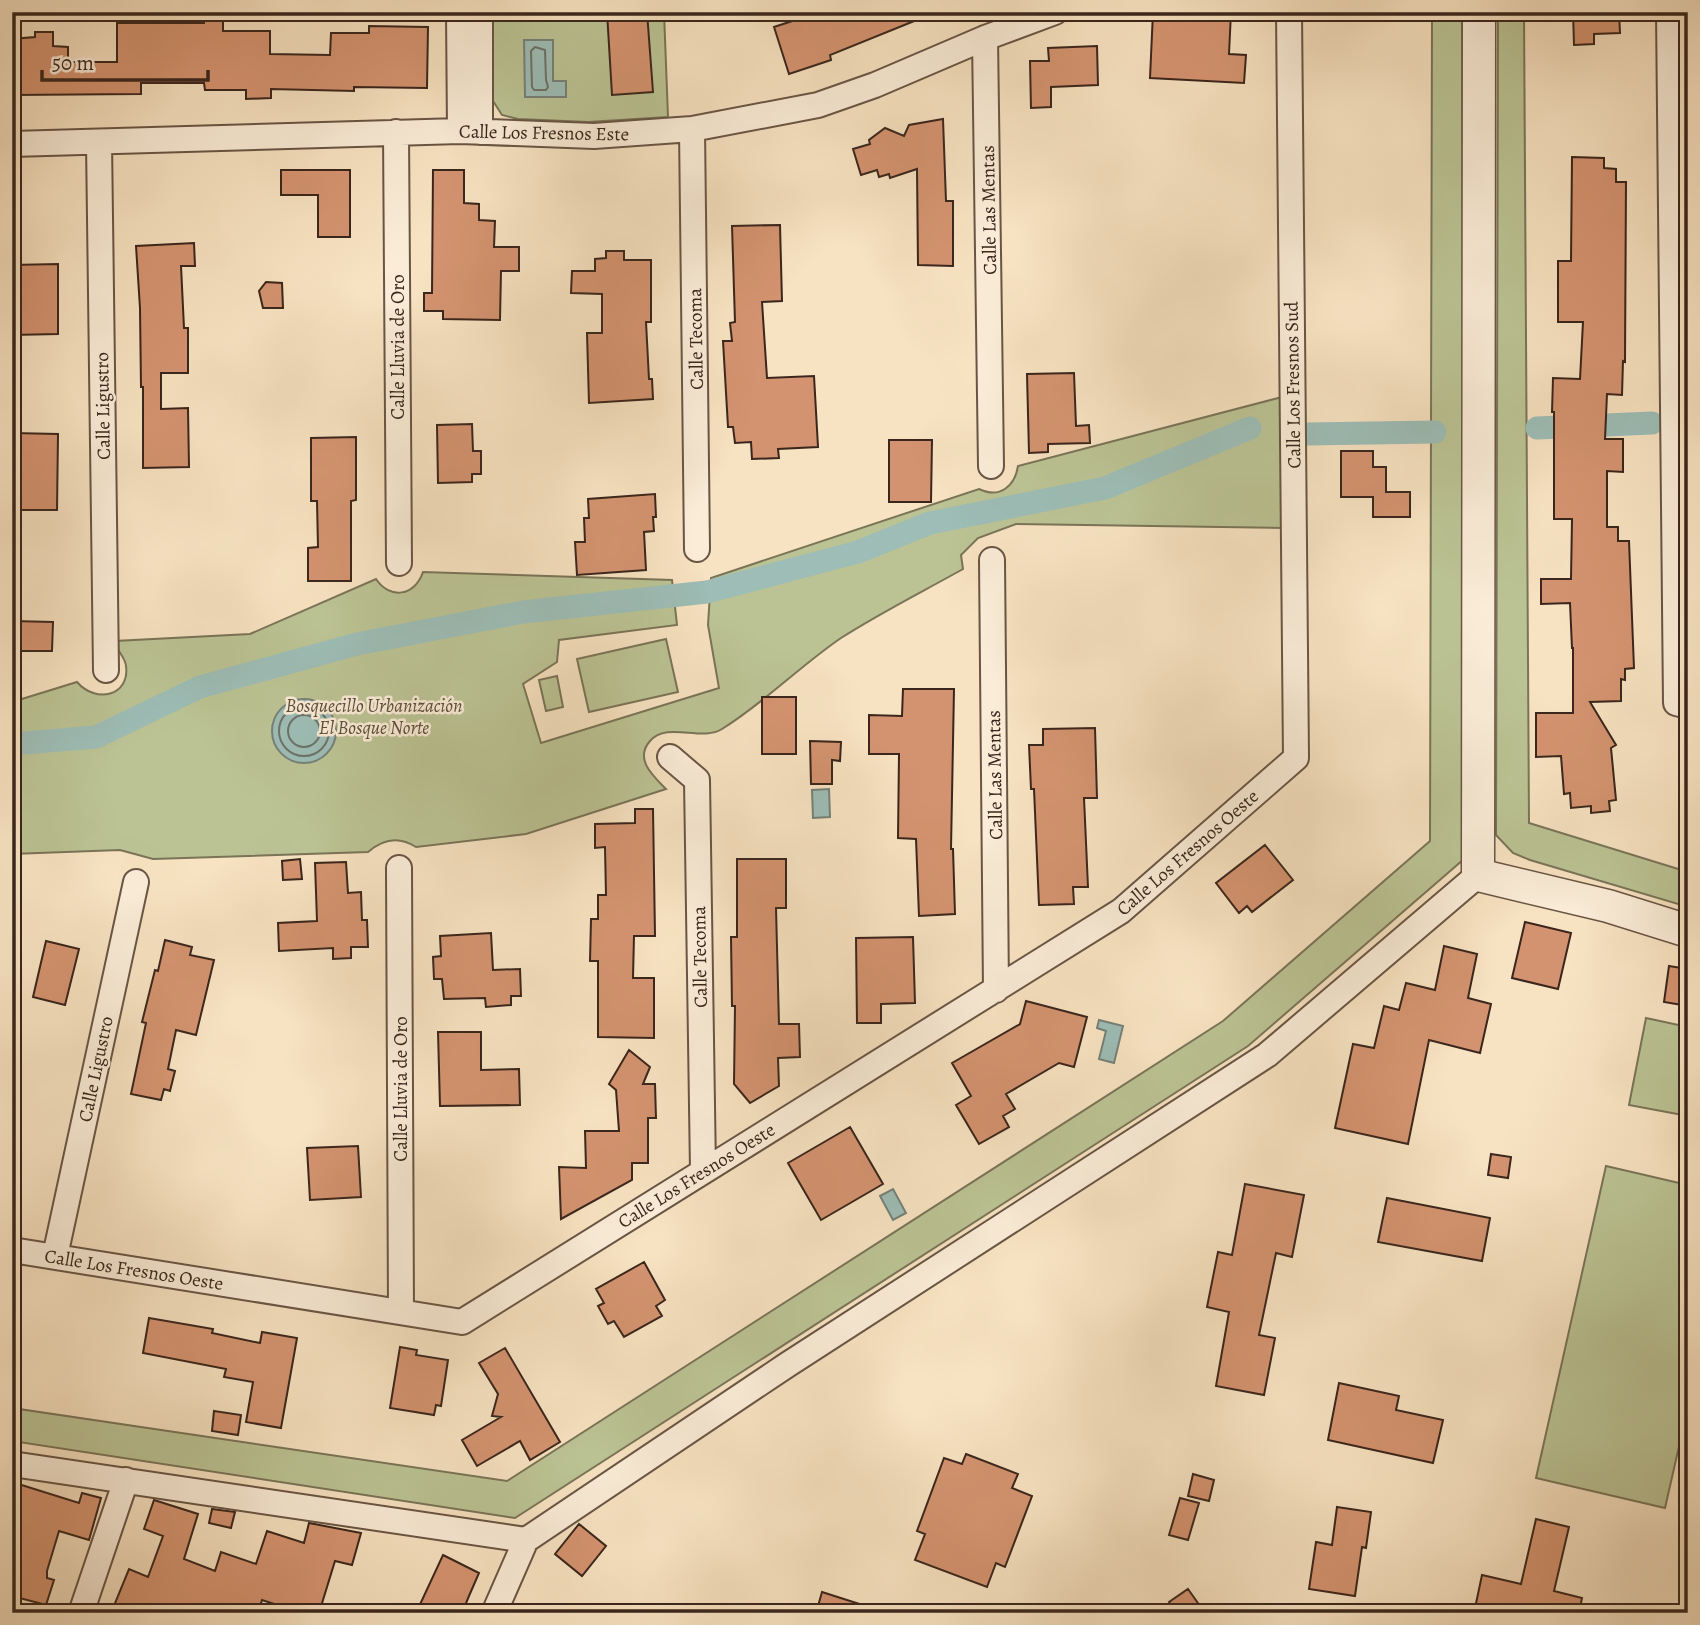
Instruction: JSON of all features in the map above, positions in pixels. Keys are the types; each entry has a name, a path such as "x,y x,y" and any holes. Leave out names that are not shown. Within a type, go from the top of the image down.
{"street":[{"path":"459,12 470,131"},
{"path":"470,131 480,12"},
{"name":"Calle Los Fresnos Este","path":"12,144 396,132 470,131 594,136 692,129 818,104 876,85 985,38 1055,12"},
{"name":"Calle Los Fresnos Sud","path":"1289,12 1296,758"},
{"path":"494,1613 526,1540 787,1365 1267,1055 1479,875 1479,12"},
{"path":"1669,12 1682,704"},
{"name":"Calle Las Mentas","path":"985,38 991,466"},
{"name":"Calle Tecoma","path":"692,129 697,549"},
{"name":"Calle Lluvia de Oro","path":"396,132 399,563"},
{"name":"Calle Ligustro","path":"99,142 106,670"},
{"name":"Calle Las Mentas","path":"992,560 996,990"},
{"name":"Calle Tecoma","path":"670,757 697,780 703,1170"},
{"name":"Calle Los Fresnos Oeste","path":"12,1250 401,1310 462,1322 1121,911 1296,758"},
{"name":"Calle Lluvia de Oro","path":"399,869 401,1310"},
{"path":"1479,875 1608,906 1688,931"},
{"name":"Calle Ligustro","path":"55,1256 136,882"},
{"path":"12,1464 526,1540"},
{"path":"81,1613 126,1480"}],"green space":[{"path":"493,12 664,12 668,117 588,122 518,119 502,115 493,101"},
{"path":"1432,12 1462,12 1464,859 1248,1046 515,1518 12,1441 12,1408 507,1481 1223,1021 1430,841"},
{"path":"1498,12 1524,12 1529,823 1688,872 1688,907 1530,860 1513,853 1496,835"},
{"name":"Bosquecillo Urbanización El Bosque Norte","path":"1282,397 1282,528 1016,524 978,538 961,555 963,569 841,638 753,708 722,729 705,734 675,732 657,735 646,748 645,761 651,773 666,789 526,834 416,847 403,841 391,840 368,852 153,859 120,850 12,854 12,702 77,682 85,689 102,695 117,690 126,676 126,666 115,641 250,634 376,579 388,590 408,590 423,572 672,580 677,625 559,640 557,662 523,684 541,743 719,688 708,625 711,578 979,489 987,492 1000,491 1010,485 1018,466"},
{"path":"666,639 678,692 589,712 577,659"},
{"path":"557,676 563,707 546,711 539,680"},
{"path":"1646,1018 1688,1027 1688,1116 1629,1105"},
{"path":"1606,1166 1688,1185 1688,1407 1665,1508 1536,1478"}],"water":[{"path":"524,40 553,40 553,81 566,81 566,97 525,97"},
{"path":"298,699 310,699 327,708 334,719 334,743 327,754 310,763 298,763 286,758 277,749 272,737 272,725 277,713 286,704"},
{"path":"829,789 830,817 813,818 812,790"},
{"path":"1099,1020 1123,1026 1114,1063 1099,1059 1106,1031 1097,1028"},
{"path":"893,1189 906,1213 893,1220 880,1196"}],"building":[{"path":"204,12 223,12 223,31 270,31 270,54 330,55 331,33 369,33 369,26 428,27 427,88 354,87 354,91 271,89 271,98 246,99 246,90 205,90 204,83 141,83 141,94 12,95 12,39 35,37 35,32 53,32 53,46 68,47 68,62 117,62 117,23 204,23"},
{"path":"607,12 647,12 653,92 612,95"},
{"path":"820,12 934,13 830,55 831,60 789,74 774,27"},
{"path":"1153,12 1231,12 1229,54 1246,55 1244,83 1150,78"},
{"path":"1573,12 1619,12 1620,33 1594,34 1594,44 1574,45"},
{"path":"1097,46 1098,85 1051,87 1051,107 1031,108 1030,61 1049,61 1048,48"},
{"path":"943,119 946,201 953,201 953,266 918,265 917,169 890,178 889,174 879,177 877,170 861,175 853,149 870,144 869,140 885,128 904,136 909,125"},
{"path":"1572,157 1604,158 1604,168 1616,169 1616,182 1626,182 1625,362 1623,361 1622,395 1607,394 1605,439 1623,439 1623,472 1607,471 1607,527 1618,527 1618,541 1629,541 1634,668 1625,669 1625,680 1621,679 1621,701 1590,702 1616,745 1611,748 1616,800 1609,801 1610,811 1591,813 1591,806 1571,808 1570,793 1564,794 1561,756 1536,757 1536,713 1573,713 1570,603 1541,604 1541,579 1571,579 1572,519 1554,519 1552,412 1553,378 1580,379 1583,322 1558,322 1558,261 1571,261"},
{"path":"281,170 350,170 350,237 318,237 318,195 281,195"},
{"path":"433,170 464,170 464,203 479,204 479,220 495,221 494,247 519,247 519,271 501,271 500,320 443,319 443,311 424,311 424,293 432,293"},
{"path":"780,225 782,301 762,302 767,378 814,376 818,447 778,449 779,458 752,459 751,442 735,443 733,427 728,427 723,341 732,341 730,323 735,322 732,226"},
{"path":"194,243 195,266 181,266 184,328 188,328 188,373 161,373 161,409 188,408 189,467 143,468 143,387 136,246"},
{"path":"606,251 624,251 624,260 651,260 651,322 646,322 649,379 652,379 653,399 589,403 587,333 602,333 602,294 571,293 572,271 595,271 595,259 606,258"},
{"path":"58,264 58,334 12,335 12,265"},
{"path":"266,282 282,283 283,308 263,308 259,291"},
{"path":"1074,373 1076,426 1089,425 1090,443 1048,444 1048,452 1029,453 1027,374"},
{"path":"472,424 473,451 481,451 481,474 472,474 472,482 438,483 437,425"},
{"path":"12,433 58,434 57,510 12,510"},
{"path":"356,437 356,500 351,501 351,581 308,581 308,548 318,547 317,501 311,501 311,438"},
{"path":"889,440 932,440 931,502 889,502"},
{"path":"1341,451 1373,451 1373,467 1386,467 1386,492 1410,492 1410,517 1373,517 1373,497 1341,497"},
{"path":"655,494 654,531 644,532 646,570 577,575 575,542 585,542 584,518 589,518 588,499"},
{"path":"12,621 53,622 52,651 12,651"},
{"path":"903,689 954,689 951,849 955,914 919,916 916,839 898,838 899,754 869,754 869,715 902,716"},
{"path":"762,697 796,697 796,754 762,754"},
{"path":"1095,728 1097,798 1084,798 1088,887 1073,887 1074,904 1039,905 1034,789 1031,789 1029,745 1043,745 1043,729"},
{"path":"810,741 841,742 840,761 832,760 832,784 811,784"},
{"path":"635,809 653,809 655,936 634,936 633,978 654,978 654,1038 598,1037 598,961 590,961 591,919 598,919 598,895 606,895 605,847 595,848 595,824 635,823"},
{"path":"1265,845 1293,880 1252,912 1247,906 1239,913 1216,883"},
{"path":"300,859 302,879 283,880 282,861"},
{"path":"737,859 786,859 786,908 776,908 779,1024 799,1024 800,1057 778,1058 779,1086 750,1103 734,1084 735,1006 732,1006 731,937 737,937"},
{"path":"346,862 348,893 361,892 362,920 367,920 368,947 351,947 351,958 333,959 333,948 279,951 278,923 317,921 315,863"},
{"path":"1525,922 1571,933 1558,989 1512,978"},
{"path":"491,933 493,970 520,969 521,996 511,996 511,1005 486,1007 485,998 444,999 442,979 434,979 433,957 441,956 440,936"},
{"path":"913,937 915,1003 881,1004 881,1023 857,1023 856,938"},
{"path":"165,940 192,947 190,955 214,960 196,1035 176,1030 168,1069 175,1071 170,1091 164,1089 161,1100 131,1094 146,1023 142,1022"},
{"path":"46,941 79,949 65,1005 33,997"},
{"path":"1444,946 1477,954 1468,998 1491,1004 1480,1053 1429,1040 1408,1144 1335,1128 1353,1044 1374,1048 1384,1006 1399,1010 1406,983 1435,990"},
{"path":"1669,966 1688,969 1688,1006 1664,1002"},
{"path":"1026,1001 1087,1017 1074,1067 1059,1063 1006,1094 1015,1109 1003,1116 1009,1127 979,1144 956,1105 971,1096 952,1063 1020,1024"},
{"path":"438,1032 481,1032 481,1070 519,1069 520,1105 440,1106"},
{"path":"629,1050 650,1067 643,1084 655,1084 656,1118 648,1118 648,1163 632,1163 632,1180 561,1219 559,1167 586,1168 585,1131 619,1131 616,1090 609,1084"},
{"path":"850,1127 883,1184 821,1220 788,1163"},
{"path":"358,1146 361,1197 310,1200 307,1148"},
{"path":"1491,1154 1511,1157 1508,1178 1488,1175"},
{"path":"1245,1184 1304,1195 1292,1257 1276,1253 1259,1335 1275,1338 1264,1395 1216,1386 1229,1312 1207,1307 1218,1252 1232,1255"},
{"path":"1387,1198 1490,1218 1482,1261 1378,1242"},
{"path":"644,1262 665,1300 656,1306 662,1316 624,1337 614,1321 608,1324 598,1306 604,1303 596,1289"},
{"path":"149,1318 213,1329 212,1333 260,1343 262,1332 297,1338 281,1428 246,1422 253,1382 224,1377 226,1369 143,1353"},
{"path":"400,1347 417,1350 416,1355 448,1360 441,1406 436,1405 434,1415 390,1408"},
{"path":"505,1348 560,1442 530,1460 520,1441 477,1466 462,1440 501,1417 492,1416 498,1394 479,1363"},
{"path":"1339,1383 1399,1396 1396,1410 1443,1420 1433,1463 1328,1440"},
{"path":"214,1411 241,1415 238,1435 212,1431"},
{"path":"966,1454 1018,1474 1012,1488 1032,1496 1005,1567 996,1563 987,1587 915,1560 925,1534 917,1531 944,1458 962,1464"},
{"path":"1193,1474 1214,1480 1209,1501 1188,1496"},
{"path":"12,1482 79,1503 82,1493 101,1498 89,1540 59,1531 47,1571 47,1578 54,1580 46,1605 12,1596"},
{"path":"1180,1498 1199,1503 1188,1540 1169,1535"},
{"path":"154,1500 198,1514 184,1559 215,1571 221,1552 256,1564 267,1531 304,1543 309,1523 361,1533 352,1565 335,1561 319,1613 302,1613 262,1600 258,1613 111,1613 129,1569 148,1577 163,1536 144,1529"},
{"path":"1337,1507 1371,1512 1366,1548 1362,1547 1355,1596 1309,1589 1316,1542 1332,1545"},
{"path":"212,1509 235,1512 231,1528 209,1523"},
{"path":"1536,1519 1569,1527 1554,1591 1582,1598 1579,1613 1474,1613 1482,1575 1521,1584"},
{"path":"579,1524 606,1546 582,1576 555,1554"},
{"path":"443,1555 479,1573 462,1613 416,1613"},
{"path":"1188,1589 1205,1613 1176,1613 1169,1602"},
{"path":"822,1592 875,1609 874,1613 816,1613"}],"waterway":[{"path":"1537,428 1652,423"},
{"path":"12,744 96,737 200,687 357,644 523,612 707,592 858,552 930,523 1105,488 1250,428"},
{"path":"1307,434 1435,432"}]}
